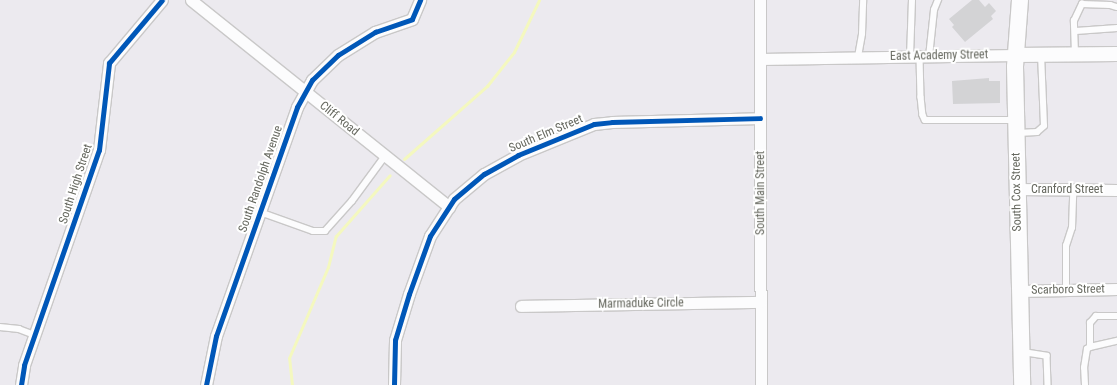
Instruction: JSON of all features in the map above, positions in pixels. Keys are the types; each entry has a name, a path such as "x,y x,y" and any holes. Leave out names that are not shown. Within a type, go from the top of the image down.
{"main road":[{"name":"South Cox Street","path":"1020,0 1016,55 1016,127 1022,385"}],"street":[{"name":"South High Street","path":"21,385 24,365 99,150 109,63 162,0"},
{"name":"Cliff Road","path":"191,0 449,207"},
{"name":"South Randolph Avenue","path":"206,385 216,336 297,107 305,92 312,80 338,55 375,32 412,19 420,0"},
{"name":"South Main Street","path":"760,0 761,385"},
{"name":"East Academy Street","path":"760,59 1117,54"},
{"name":"South Elm Street","path":"394,385 395,340 409,294 430,236 454,199 484,174 518,155 594,124 612,122 760,118"},
{"name":"Cranford Street","path":"1017,189 1117,190"},
{"name":"Scarboro Street","path":"1020,292 1117,289"},
{"name":"Marmaduke Circle","path":"521,306 761,302"}],"lane":[{"path":"858,57 862,34 863,0"},
{"path":"912,0 920,57 921,96 925,120 1016,127 1037,132 1044,126 1041,55"},
{"path":"920,57 938,0"},
{"path":"1076,55 1076,31 1074,29 1074,21 1082,4 1110,5 1117,7"},
{"path":"1076,31 1117,28"},
{"path":"260,212 313,231 325,231 352,202 385,156"},
{"path":"1066,290 1066,246 1072,228 1072,190"},
{"path":"1084,385 1084,368 1087,349 1090,347 1090,324 1096,316 1117,316"},
{"path":"0,327 18,329 35,335"},
{"path":"1090,347 1117,341"},
{"path":"1021,352 1047,356 1048,385"}],"building":[{"path":"972,0 979,0 985,7 989,3 996,11 991,16 993,19 965,42 952,27 954,25 949,19"},
{"path":"989,78 989,81 1000,81 1000,103 953,104 952,81"}],"waterway":[{"path":"404,159 487,86 514,52 539,0"},
{"path":"292,385 289,358 328,267 336,236 390,175"}],"cycle path":[{"path":"21,385 24,365 99,150 109,63 162,0"},
{"path":"206,385 216,336 297,107 312,80 338,55 375,32 412,19 420,0"},
{"path":"394,385 395,340 409,294 430,236 454,199 484,174 518,155 594,124 612,122 760,118"}]}
